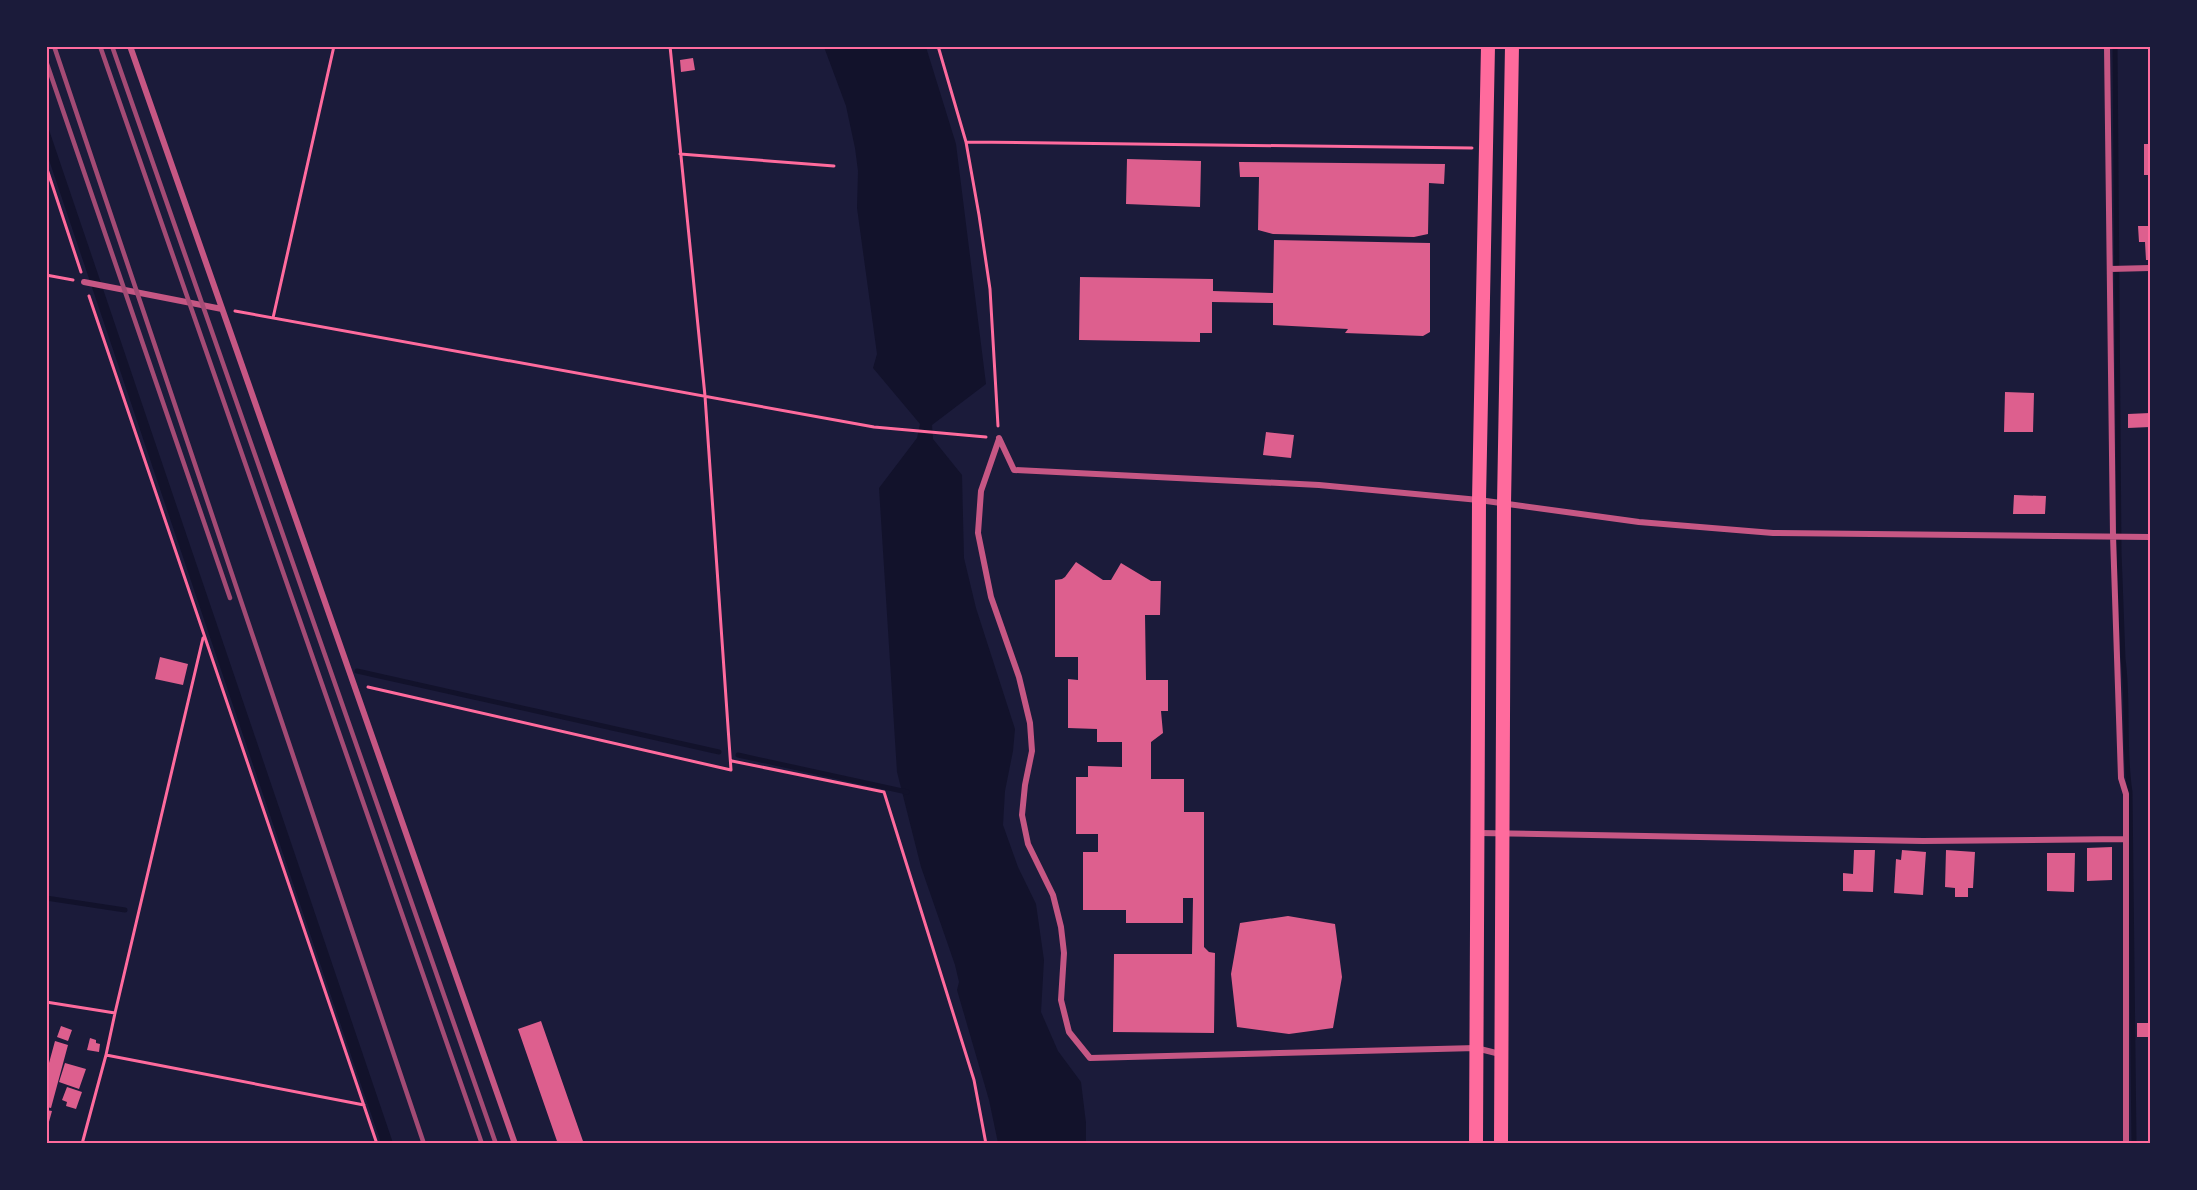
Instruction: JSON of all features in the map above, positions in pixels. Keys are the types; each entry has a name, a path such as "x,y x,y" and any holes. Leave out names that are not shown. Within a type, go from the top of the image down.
{"main road":[{"path":"1476,1143 1479,500 1488,46"},
{"path":"1501,1143 1504,504 1512,46"}],"street":[{"path":"130,46 515,1143"},
{"path":"2107,46 2113,536 2121,778 2126,794 2126,1143"},
{"path":"2110,269 2151,268"},
{"path":"86,282 222,309"},
{"path":"999,438 1014,470 1319,485 1479,500 1639,522 1773,533 2151,537"},
{"path":"999,438 981,491 978,533 991,597 1019,677 1030,723 1032,751 1024,785 1022,815 1028,844 1053,895 1061,927 1064,953 1061,1000 1069,1032 1090,1058 1476,1048 1501,1054"},
{"path":"1478,833 1923,841 2126,839"}],"path":[{"path":"273,318 334,46"},
{"path":"354,684 731,770 705,396 670,46"},
{"path":"222,309 874,427 999,438 990,290 966,142 938,46"},
{"path":"966,142 1485,148"},
{"path":"680,154 834,166"},
{"path":"46,166 377,1143"},
{"path":"46,275 86,282"},
{"path":"82,1143 106,1055 204,635"},
{"path":"732,761 884,792 974,1080 986,1143"},
{"path":"46,1002 115,1012"},
{"path":"106,1055 364,1105"}],"shaded area":[{"path":"824,47 926,47 956,144 986,384 932,425 933,439 962,475 964,558 976,608 1015,729 1005,791 1003,825 1018,867 1036,904 1044,960 1041,1012 1058,1051 1081,1082 1086,1143 998,1143 989,1100 957,990 959,982 955,965 921,867 897,772 879,488 917,438 920,424 873,368 877,354 857,208 858,171 855,148 846,106"},
{"path":"46,121 393,1143 381,1143 360,1082 47,154"}],"building":[{"path":"693,58 695,70 681,72 680,60"},
{"path":"2144,144 2150,144 2150,175 2144,175"},
{"path":"1127,159 1201,161 1200,207 1126,204"},
{"path":"1239,162 1445,164 1444,184 1429,183 1428,234 1414,237 1273,234 1258,230 1259,177 1240,177"},
{"path":"2138,226 2150,226 2150,260 2146,260 2145,242 2139,242"},
{"path":"1274,240 1430,243 1430,332 1423,336 1345,333 1348,329 1273,325 1273,303 1212,302 1212,333 1200,333 1200,342 1079,340 1080,277 1213,279 1213,291 1273,293"},
{"path":"2005,392 2034,393 2033,432 2004,432"},
{"path":"2150,413 2150,427 2128,428 2128,414"},
{"path":"1266,432 1294,435 1291,458 1263,455"},
{"path":"2014,495 2046,496 2045,514 2013,514"},
{"path":"1076,562 1103,580 1111,580 1121,563 1151,581 1161,581 1160,615 1145,615 1146,680 1168,680 1168,711 1161,711 1163,733 1151,742 1151,779 1184,779 1184,812 1204,812 1204,947 1209,952 1215,953 1214,1033 1113,1032 1114,954 1192,954 1193,898 1183,898 1183,923 1126,923 1126,910 1083,910 1083,852 1098,852 1098,834 1076,834 1076,777 1088,777 1088,766 1122,767 1122,742 1097,742 1097,729 1068,728 1068,679 1078,680 1078,657 1055,657 1055,580 1065,577"},
{"path":"160,657 188,664 183,685 155,679"},
{"path":"2112,847 2112,880 2087,881 2087,848"},
{"path":"1854,850 1875,850 1873,892 1843,891 1843,873 1853,874"},
{"path":"1902,850 1926,852 1923,895 1894,893 1896,859 1901,860"},
{"path":"1946,850 1975,852 1973,888 1968,888 1968,897 1955,897 1955,888 1945,887"},
{"path":"2047,853 2075,853 2074,892 2047,891"},
{"path":"1288,916 1335,924 1342,977 1333,1028 1289,1034 1237,1027 1231,974 1240,923"},
{"path":"541,1021 584,1144 558,1144 518,1029"},
{"path":"2137,1023 2150,1023 2150,1037 2137,1037"},
{"path":"61,1026 72,1030 68,1041 57,1037"},
{"path":"90,1038 100,1044 99,1052 87,1050"},
{"path":"55,1041 68,1045 51,1108 46,1107 46,1074"},
{"path":"65,1063 86,1069 79,1089 59,1082"},
{"path":"67,1087 82,1092 76,1109 66,1106 67,1102 62,1100"},
{"path":"46,1110 52,1111 47,1129 46,1129"}],"waterway":[{"path":"2115,46 2119,552 2130,792 2134,1144"},
{"path":"357,671 719,752"},
{"path":"738,755 907,792"},
{"path":"46,898 125,910"}],"railway":[{"path":"54,46 424,1144"},
{"path":"100,46 482,1144"},
{"path":"112,46 496,1144"},
{"path":"46,61 230,598"}]}
